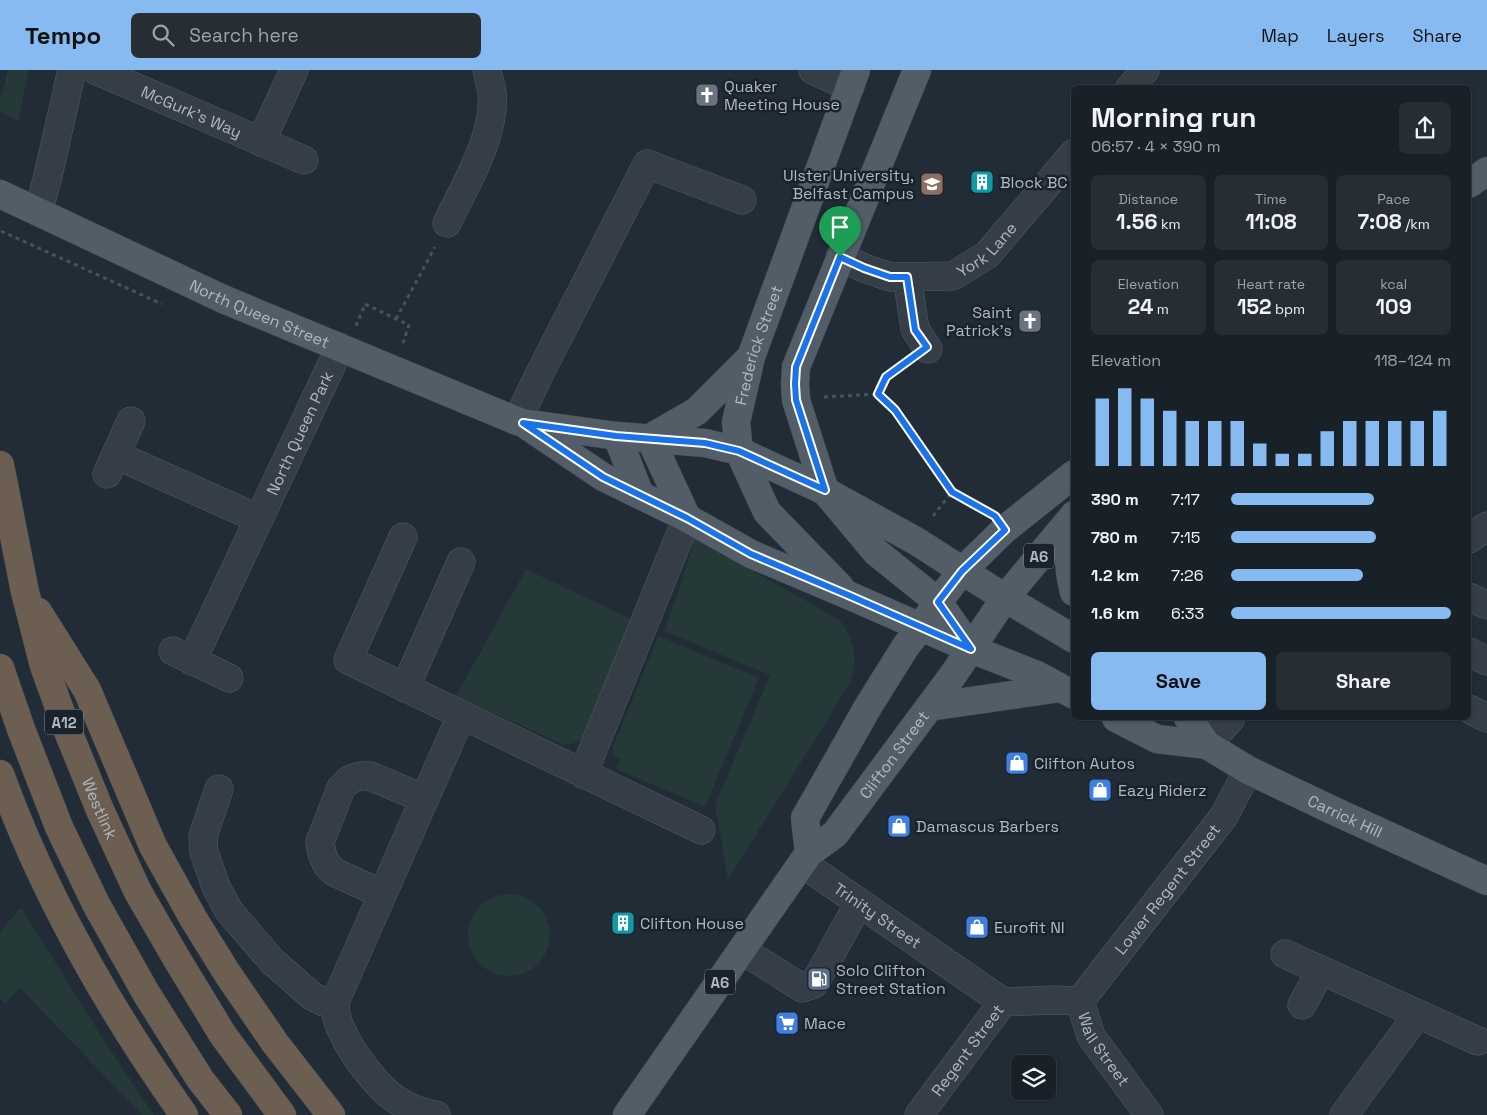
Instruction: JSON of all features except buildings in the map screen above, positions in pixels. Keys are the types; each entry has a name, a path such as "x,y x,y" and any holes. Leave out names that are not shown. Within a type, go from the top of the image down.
{"highway":[{"name":"Westlink","path":"0,465 25,592 44,666 100,810 138,892 223,1035 282,1115"},
{"path":"25,592 87,690 153,846 193,918 274,1043 331,1115"},
{"name":"A12","path":"0,668 21,729 59,827 96,904 146,993 200,1079 228,1115"},
{"path":"0,774 16,818 49,893 85,961 150,1066 184,1115"}],"main road":[{"path":"917,70 796,367 796,400 825,490 876,552 938,602 971,649 1037,675 1067,691"},
{"name":"Frederick Street","path":"848,595 766,512 739,451 736,422 751,357 853,78"},
{"path":"1471,183 1487,171"},
{"name":"North Queen Street","path":"0,194 223,299 520,422 603,477 687,518 751,554 971,649"},
{"path":"687,518 650,438 697,411 751,357"},
{"name":"North Queen Street","path":"520,422 616,436 705,443 739,451 825,490 916,541 1005,598"},
{"path":"616,436 640,495"},
{"name":"A6","path":"805,858 805,818 869,705 906,646 962,571 1005,530 1071,476"},
{"name":"A6","path":"971,649 1005,598 1071,519"},
{"path":"1071,545 1069,550 1071,578"},
{"path":"1005,598 1071,637"},
{"name":"Clifton Street","path":"631,1114 805,858 835,834 971,649"},
{"path":"929,707 1067,691"},
{"name":"Carrick Hill","path":"1120,720 1157,739 1207,745"},
{"name":"Carrick Hill","path":"1189,720 1207,745 1248,770 1487,881"}],"street":[{"path":"38,212 72,70"},
{"name":"McGurk's Way","path":"95,70 304,160"},
{"name":"McGurk's Way","path":"261,142 294,70"},
{"path":"448,223 484,146 491,118 492,93 486,70"},
{"path":"813,70 853,78"},
{"name":"York Lane","path":"840,257 890,277 953,276 987,255 1071,157"},
{"path":"520,422 540,373 647,164 742,200"},
{"path":"907,277 915,330 927,348"},
{"name":"North Queen Park","path":"229,678 182,656 259,519 343,348"},
{"path":"131,421 111,465 259,519"},
{"path":"582,774 687,518"},
{"path":"1471,538 1487,526"},
{"path":"404,537 348,660 701,830"},
{"path":"405,688 461,562"},
{"path":"1471,598 1487,605"},
{"path":"1471,653 1487,660"},
{"path":"1471,710 1487,718"},
{"path":"436,1115 427,1114 400,1102 379,1086 342,1032 336,1013 335,1002 461,716"},
{"path":"1207,745 1229,720"},
{"name":"Lower Regent Street","path":"1067,1000 1224,816 1248,770"},
{"path":"382,894 334,872 327,865 322,854 320,842 341,788 349,780 360,776 370,776 425,799"},
{"path":"219,789 203,836 204,852 216,887 229,911 272,961 312,996 324,1002 335,1002"},
{"name":"Trinity Street","path":"805,858 859,902 1003,1002"},
{"path":"742,950 802,988 814,984 859,902"},
{"path":"1285,954 1478,1040"},
{"path":"1302,1005 1321,970"},
{"name":"Regent Street","path":"919,1115 1003,1002 1067,1000"},
{"name":"Wall Street","path":"1067,1000 1149,1115"},
{"path":"1344,1115 1418,1014"}],"path":[{"path":"396,318 448,223"},
{"path":"343,348 365,304 404,323"},
{"path":"878,394 886,377 927,348"},
{"path":"796,400 878,394 895,410 952,492 995,516 1005,530"},
{"path":"933,516 952,492"}],"green space":[{"path":"8,70 29,70 18,121 0,111 0,100"},
{"path":"695,538 840,620 849,636 855,659 849,685 728,880 715,805 770,675 664,631"},
{"path":"526,569 631,619 584,737 574,743 562,744 456,696"},
{"path":"658,636 759,678 705,807 616,769 620,759 614,756 613,747"},
{"path":"501,894 517,894 532,900 544,912 550,927 550,943 544,958 532,970 517,976 501,976 486,970 474,958 468,943 468,927 474,912 486,900"},
{"path":"21,907 100,1034 154,1115 142,1115 20,988 5,1004 0,998 0,932"}],"place":[{"name":"Quaker Meeting House","path":"707,95"},
{"name":"Block BC","path":"982,182"},
{"name":"Ulster University, Belfast Campus","path":"932,184"},
{"name":"Saint Patrick's","path":"1030,321"},
{"name":"Clifton Autos","path":"1017,763"},
{"name":"Eazy Riderz","path":"1100,790"},
{"name":"Damascus Barbers","path":"899,826"},
{"name":"Clifton House","path":"623,923"},
{"name":"Eurofit NI","path":"977,927"},
{"name":"Solo Clifton Street Station","path":"819,979"},
{"name":"Mace","path":"787,1023"}],"route":[{"path":"840,257 890,277 907,277 915,330 927,347 886,377 878,394 895,410 952,492 995,516 1005,530 962,571 938,602 971,649 751,554 687,518 603,477 523,423 616,436 705,443 739,451 825,490 796,400 796,367 840,257"}]}
